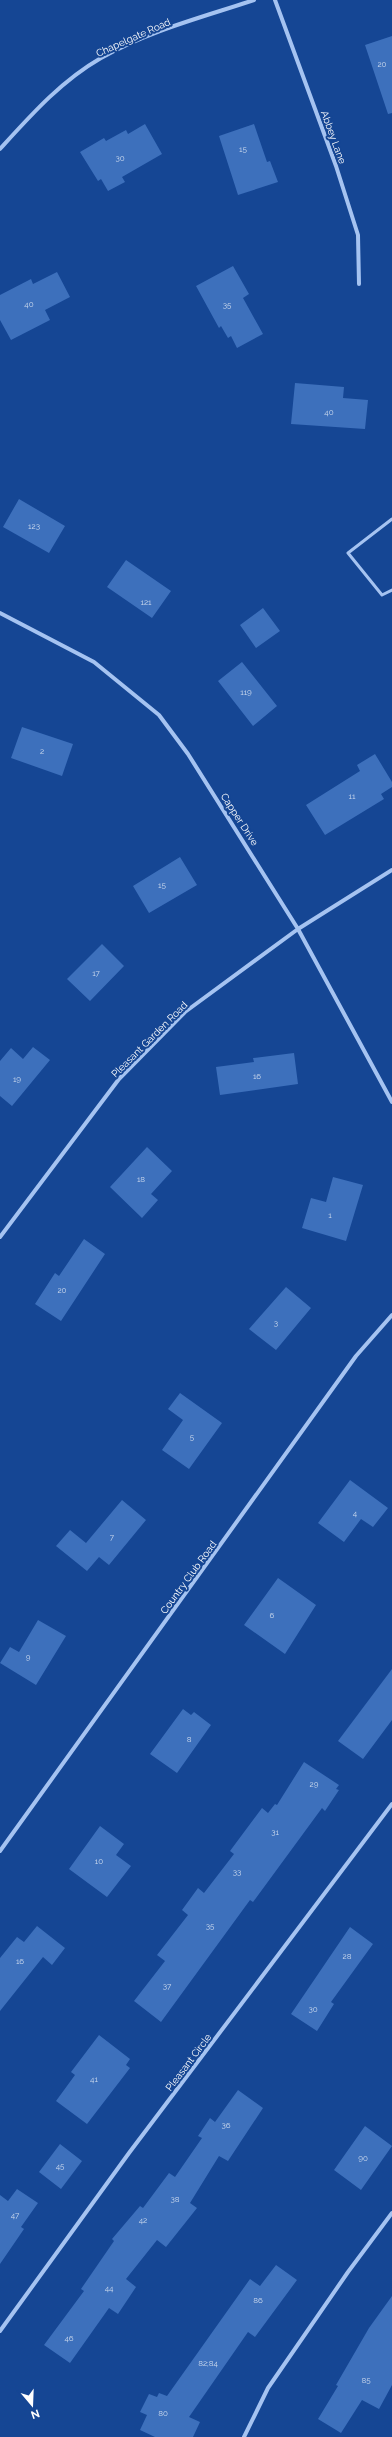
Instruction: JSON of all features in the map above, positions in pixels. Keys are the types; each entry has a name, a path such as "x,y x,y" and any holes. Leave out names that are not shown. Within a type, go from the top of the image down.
{"street":[{"name":"Chapelgate Road","path":"0,148 45,100 101,58 156,33 254,0"},
{"name":"Abbey Lane","path":"275,0 336,166 358,235 359,284"},
{"name":"Capper Drive","path":"0,613 94,662 159,715 188,754 298,929 392,1102"},
{"name":"Pleasant Garden Road","path":"0,1236 119,1079 185,1012 298,929 392,870"},
{"name":"Country Club Road","path":"0,1851 356,1356 392,1315"},
{"name":"Pleasant Circle","path":"0,2331 129,2153 392,1804"},
{"path":"244,2437 268,2388 348,2272 392,2213"}],"lane":[{"path":"392,519 348,553 382,595 392,590"}],"building":[{"path":"392,36 392,113 388,114 365,45"},
{"path":"145,124 162,154 122,177 125,182 108,191 101,179 98,181 80,152 104,138 106,141 126,130 128,134"},
{"path":"254,124 267,162 270,161 278,182 238,195 219,136"},
{"path":"233,266 249,294 243,298 263,334 237,348 231,336 228,338 221,326 219,328 196,286"},
{"path":"57,272 70,297 45,310 50,320 11,340 0,320 0,295 31,279 33,284"},
{"path":"295,383 344,387 343,398 368,400 365,429 291,424"},
{"path":"19,499 65,526 49,553 3,527"},
{"path":"126,560 171,591 152,618 107,587"},
{"path":"263,608 280,631 256,648 240,625"},
{"path":"242,662 277,706 253,726 218,681"},
{"path":"22,727 73,744 62,776 11,758"},
{"path":"375,754 392,782 392,787 381,794 384,799 325,835 306,805 360,771 357,765"},
{"path":"180,857 197,885 149,913 133,886"},
{"path":"102,944 124,966 90,1001 67,979"},
{"path":"33,1047 50,1060 12,1106 0,1096 0,1061 11,1048 23,1059"},
{"path":"294,1053 298,1084 220,1095 216,1067 254,1062 253,1058"},
{"path":"147,1147 172,1171 151,1194 158,1200 142,1218 110,1187"},
{"path":"333,1177 363,1185 346,1241 302,1228 311,1198 326,1202"},
{"path":"84,1239 105,1254 61,1321 35,1304 55,1273 59,1276"},
{"path":"286,1287 311,1308 276,1350 249,1329"},
{"path":"180,1393 222,1423 189,1469 162,1450 183,1420 168,1409"},
{"path":"350,1480 388,1508 373,1527 361,1519 344,1542 318,1523"},
{"path":"122,1500 146,1520 109,1565 99,1557 87,1571 56,1546 70,1530 86,1543"},
{"path":"278,1578 316,1605 285,1654 244,1625"},
{"path":"38,1620 66,1636 36,1685 0,1663 10,1647 19,1652"},
{"path":"392,1669 392,1720 363,1759 338,1741"},
{"path":"183,1709 191,1715 194,1712 211,1725 177,1773 150,1754"},
{"path":"304,1762 339,1785 336,1789 339,1790 325,1811 322,1808 253,1902 250,1900 161,2022 134,2001 165,1961 157,1955 188,1915 182,1910 198,1888 204,1893 234,1854 230,1851 262,1808 268,1813 275,1804 277,1805"},
{"path":"100,1826 124,1844 116,1855 131,1866 107,1897 69,1869"},
{"path":"37,1926 65,1948 52,1965 43,1957 0,2011 0,1958 17,1937 24,1942"},
{"path":"350,1927 373,1944 331,2002 334,2004 317,2031 291,2014"},
{"path":"99,2035 130,2059 126,2065 130,2068 87,2124 56,2101 75,2075 71,2072"},
{"path":"238,2090 263,2108 228,2161 219,2156 190,2203 197,2208 166,2247 157,2240 126,2279 136,2287 118,2314 109,2308 70,2363 44,2345 84,2291 81,2289 114,2241 112,2239 140,2206 143,2208 169,2173 175,2177 202,2138 198,2136 210,2118 215,2122"},
{"path":"365,2126 392,2146 361,2190 334,2170"},
{"path":"60,2144 82,2161 61,2189 39,2172"},
{"path":"17,2189 38,2203 21,2227 24,2229 0,2264 0,2195 8,2201"},
{"path":"276,2265 297,2280 255,2337 248,2332 189,2417 200,2422 193,2437 155,2437 140,2430 147,2415 140,2412 149,2394 157,2397 159,2393 167,2396 250,2279 260,2286"},
{"path":"392,2296 392,2385 379,2409 362,2400 341,2433 318,2419 338,2386 336,2385 369,2328"}]}
